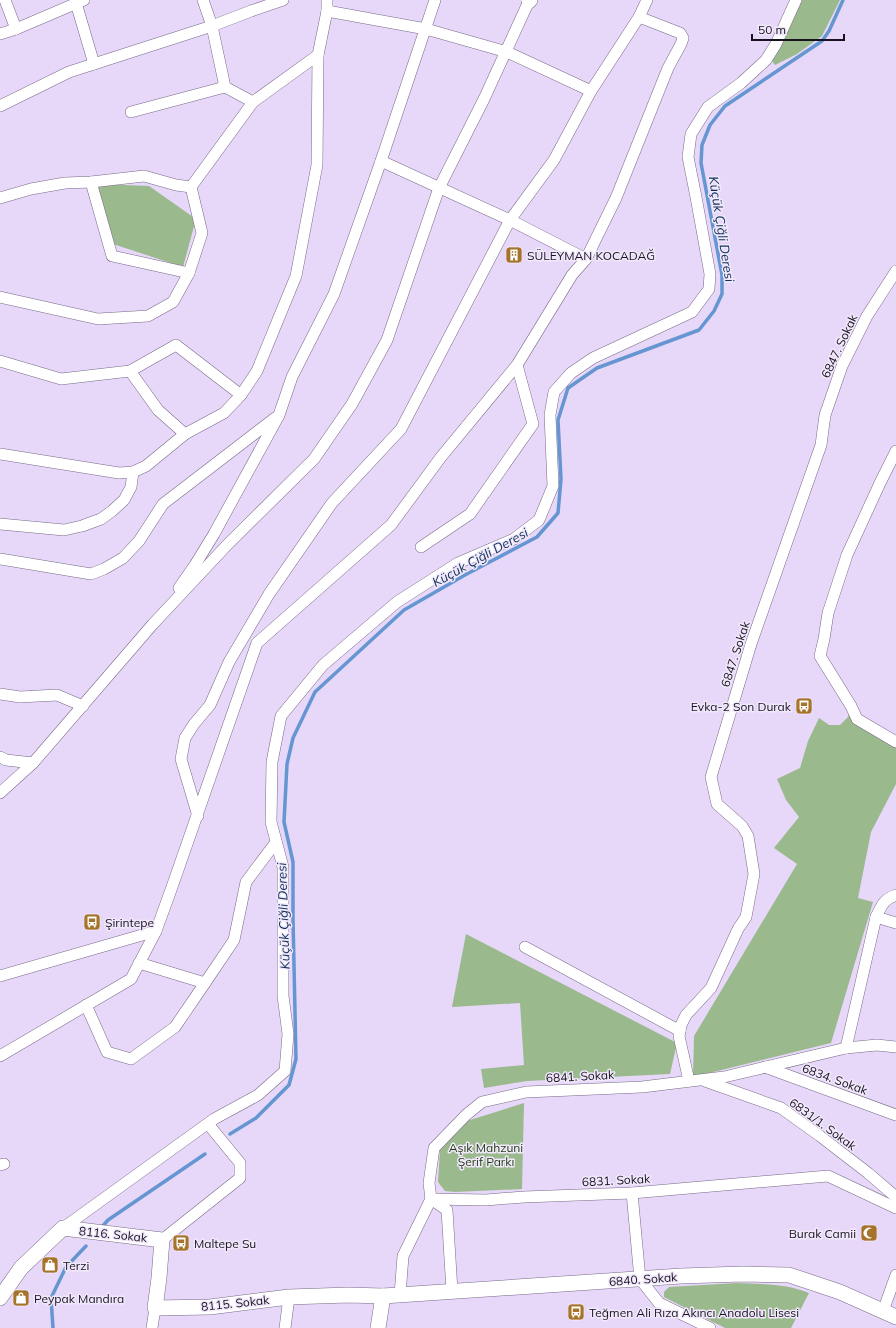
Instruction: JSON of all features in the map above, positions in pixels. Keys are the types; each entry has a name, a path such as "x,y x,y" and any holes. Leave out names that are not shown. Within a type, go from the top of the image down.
{"street":[{"path":"5,0 16,28"},
{"path":"203,0 212,26 225,87"},
{"path":"0,106 69,72 212,26 250,5 283,0"},
{"path":"153,624 195,565 214,534 279,415 292,377 334,294 381,161 435,0"},
{"path":"0,793 34,763 153,624 227,545 314,459 352,404 387,340 439,188 484,99 529,0"},
{"path":"198,816 181,759 185,738 194,724 210,705 229,662 269,594 332,503 401,429 510,220 554,160 591,91 639,17 647,0"},
{"path":"0,1298 21,1268 63,1228 214,1119 258,1095 285,1071 288,1034 283,996 283,867 272,822 272,762 281,716 323,665 397,602 458,563 514,539 539,520 553,486 550,415 554,392 570,373 593,358 692,312 709,289 710,274 688,157 691,134 708,107 741,83 766,60 776,44 796,0"},
{"path":"0,34 80,2 94,64"},
{"path":"0,454 119,473 133,472 146,466 185,434 224,413 242,395 257,371 296,276 317,165 318,55 327,5 426,29 506,52 591,91"},
{"path":"2,1053 131,979 156,931 198,816 257,643 391,525 441,457 518,365 572,275 586,259 616,198 668,68 683,38 680,34 639,17"},
{"path":"0,297 98,319 148,316 173,302 189,273 202,234 191,187 253,102 318,55"},
{"path":"131,112 225,87 253,102"},
{"path":"381,161 510,220 586,259"},
{"path":"0,198 31,189 65,183 91,182 144,176 176,185 191,187"},
{"path":"91,182 112,256 189,273"},
{"name":"6847. Sokak","path":"680,1030 686,1015 711,988 738,929 746,917 754,874 748,836 742,826 717,804 711,776 751,644 821,445 825,416 842,366 867,316 896,271"},
{"path":"0,361 61,379 130,371 176,345 242,395"},
{"path":"421,547 470,514 533,424 518,365"},
{"path":"130,371 158,410 185,434"},
{"path":"0,559 91,574 104,569 123,558 139,541 163,504 279,415"},
{"path":"896,451 847,555 828,613 820,656 851,706 857,719 896,742"},
{"path":"0,524 64,530 82,526 101,519 124,500 130,487 133,472"},
{"path":"0,694 20,696 57,696 83,706"},
{"path":"2,759 34,763"},
{"path":"86,1006 107,1052 131,1059 175,1027 234,940 246,882 276,842"},
{"path":"846,1048 876,917 882,904 887,898 896,895"},
{"path":"876,917 896,923"},
{"path":"0,976 156,931"},
{"path":"525,947 680,1030 679,1036 689,1081"},
{"path":"139,963 205,983"},
{"name":"6841. Sokak","path":"431,1199 429,1183 434,1148 466,1115 482,1102 526,1092 642,1087 703,1080 724,1077 846,1048 877,1045 896,1047"},
{"name":"6834. Sokak","path":"765,1067 896,1115"},
{"name":"6831/1. Sokak","path":"703,1080 781,1108 868,1173 896,1198"},
{"path":"152,1328 159,1278 162,1240 240,1178 240,1163 208,1124"},
{"name":"6831. Sokak","path":"431,1199 486,1200 632,1193 828,1176 896,1208"},
{"path":"632,1193 640,1279 659,1303 710,1328"},
{"path":"400,1294 403,1256 431,1199 447,1210 452,1292"},
{"name":"8116. Sokak","path":"63,1228 162,1240"},
{"name":"6840. Sokak","path":"382,1296 681,1276 743,1274 789,1275 840,1292 889,1314"},
{"path":"889,1314 896,1275"},
{"name":"8115. Sokak","path":"155,1308 210,1307 289,1297 348,1295 382,1296"},
{"path":"378,1328 382,1296"},
{"path":"285,1328 289,1297"}],"green space":[{"path":"802,0 840,0 822,36 797,54 775,65 771,60"},
{"path":"97,184 149,186 196,219 183,267 113,244"},
{"path":"851,706 857,719 896,742 896,784 871,832 858,898 873,902 831,1043 693,1077 694,1036 797,864 774,848 799,817 786,800 777,779 800,768 808,741 819,718 829,725 840,725 848,717"},
{"path":"466,934 677,1043 670,1074 527,1081 484,1088 481,1069 524,1065 520,1003 452,1007"},
{"name":"Aşık Mahzuni Şerif Parkı","path":"524,1103 522,1189 455,1192 445,1191 438,1182 440,1150 467,1121"},
{"path":"737,1283 783,1286 809,1293 791,1328 725,1328 664,1297 664,1292 669,1287"}],"waterway":[{"name":"Küçük Çiğli Deresi","path":"230,1134 256,1118 289,1085 296,1059 293,862 284,822 287,764 293,738 315,692 404,610 465,575 537,537 558,513 561,479 558,420 568,388 597,368 699,330 714,311 722,294 722,275 701,163 702,145 710,125 725,106 822,41 829,31 843,0"},
{"name":"Küçük Çiğli Deresi","path":"102,1227 108,1220 205,1154"},
{"name":"Küçük Çiğli Deresi","path":"53,1328 51,1298 66,1267 86,1246"}],"place":[{"name":"SÜLEYMAN KOCADAĞ","path":"514,255"},
{"name":"Evka-2 Son Durak","path":"804,706"},
{"name":"Şirintepe","path":"92,922"},
{"name":"Burak Camii","path":"869,1233"},
{"name":"Maltepe Su","path":"181,1243"},
{"name":"Terzi","path":"50,1265"},
{"name":"Peypak Mandıra","path":"21,1298"},
{"name":"Teğmen Ali Rıza Akıncı Anadolu Lisesi","path":"576,1312"}]}
